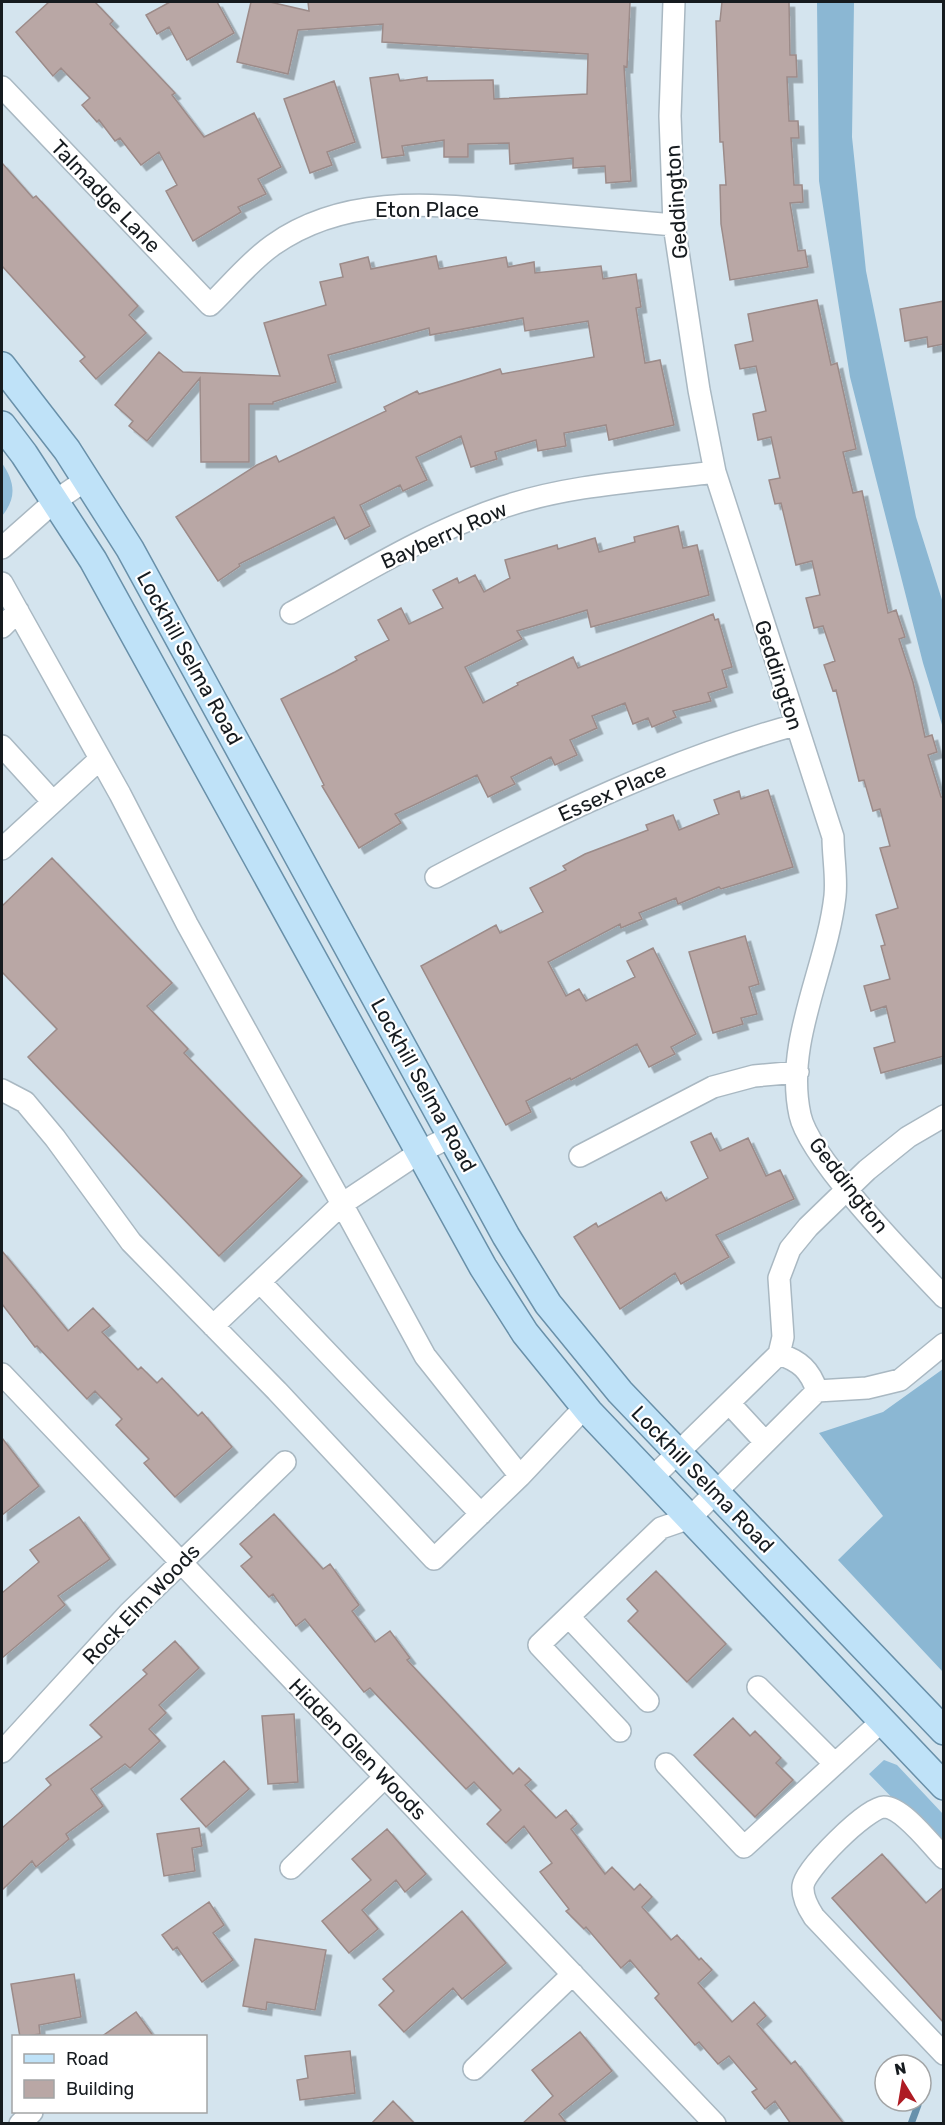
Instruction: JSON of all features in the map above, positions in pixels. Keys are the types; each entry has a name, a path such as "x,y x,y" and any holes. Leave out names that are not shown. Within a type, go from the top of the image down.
{"main road":[{"name":"Lockhill Selma Road","path":"2,366 67,450 130,549 507,1236 548,1304 613,1384 944,1731"},
{"name":"Lockhill Selma Road","path":"2,425 93,560 483,1267 525,1333 585,1407 944,1786"}],"street":[{"name":"Geddington","path":"674,2 670,116 675,225 699,390 715,472 833,837 835,895 822,961 802,1032 798,1072 800,1117 816,1150 944,1297"},
{"name":"Talmadge Lane","path":"2,87 210,305"},
{"name":"Eton Place","path":"210,305 272,246 308,225 348,211 394,204 438,205 675,225"},
{"name":"Bayberry Row","path":"291,613 397,554 505,506 574,489 715,472"},
{"path":"2,548 55,501 86,480"},
{"path":"2,584 100,759 187,924 425,1356 520,1476"},
{"path":"2,627 18,611"},
{"name":"Essex Place","path":"436,877 511,837 694,756 795,725"},
{"path":"2,746 53,802"},
{"path":"4,841 53,802 100,759"},
{"path":"580,1156 713,1087 753,1076 798,1072"},
{"path":"2,1090 25,1102 55,1138 131,1242 434,1559 520,1476 585,1407"},
{"path":"652,1478 779,1354 783,1336 778,1278 790,1249 808,1227 849,1190 867,1170 908,1137 944,1116"},
{"path":"213,1326 342,1204 420,1152 452,1136"},
{"path":"260,1282 481,1514"},
{"path":"620,1731 540,1645 661,1528 690,1518 817,1391 867,1388 900,1380 944,1344"},
{"path":"779,1354 797,1360 811,1376 817,1391"},
{"name":"Hidden Glen Woods","path":"2,1374 714,2124"},
{"path":"729,1403 765,1443"},
{"name":"Rock Elm Woods","path":"2,1752 129,1613 285,1462"},
{"path":"569,1617 648,1701"},
{"path":"758,1687 835,1764"},
{"path":"666,1764 744,1847 882,1721"},
{"path":"291,1868 385,1777"},
{"path":"944,1858 896,1810 883,1807 866,1815 808,1872 803,1888 807,1905 814,1917 944,2054"},
{"path":"474,2069 573,1974"},
{"path":"20,2124 31,2113"}],"shaded area":[{"path":"817,2 854,2 852,137 866,271 916,517 943,603 943,728 923,663 850,377 819,181"},
{"path":"2,463 12,483 12,496 2,516"},
{"path":"943,1369 943,1672 838,1560 883,1516 819,1433 883,1412"},
{"path":"884,1760 897,1765 943,1814 943,1850 869,1774"}],"building":[{"path":"49,2 95,2 113,21 110,24 175,93 172,95 204,137 254,113 281,167 258,179 266,194 238,207 241,212 193,241 166,191 177,185 159,152 141,165 120,138 115,141 99,120 97,122 82,105 90,98 61,68 53,76 16,32"},
{"path":"170,2 217,2 234,33 187,60 169,27 157,34 146,15"},
{"path":"251,2 270,2 309,11 308,2 630,2 627,67 624,66 631,181 606,183 605,166 573,168 573,158 510,164 509,143 468,144 468,157 444,157 444,140 402,146 404,155 382,158 370,78 398,74 400,81 427,77 427,81 493,80 494,99 587,94 588,54 382,42 383,24 298,30 288,74 237,62"},
{"path":"722,2 789,2 790,55 796,55 797,77 787,77 789,121 798,121 799,138 791,138 794,185 802,185 803,202 790,203 798,251 805,250 808,267 730,280 721,224 720,185 726,185 723,142 720,142 716,21 720,21"},
{"path":"334,81 355,142 327,152 332,165 310,173 284,99"},
{"path":"2,163 33,198 36,196 138,306 129,315 146,333 96,379 80,361 85,357 2,266"},
{"path":"436,256 439,269 506,257 508,267 534,262 535,273 601,266 603,279 636,274 641,307 636,308 645,363 660,360 674,425 609,440 606,425 564,433 566,446 538,451 536,440 495,452 497,459 471,467 461,436 416,457 427,480 403,491 400,485 360,505 370,526 345,539 334,517 239,564 240,566 218,581 176,517 257,465 276,456 279,462 386,411 384,407 417,391 419,394 500,369 502,374 594,357 588,321 525,331 523,318 430,335 429,328 328,355 336,382 273,402 273,404 249,404 249,462 201,462 200,378 147,441 129,426 133,421 115,405 159,352 183,372 280,376 264,323 326,305 320,282 343,277 340,264 368,257 371,269"},
{"path":"817,300 831,365 837,363 856,449 843,452 853,493 862,491 888,613 896,610 905,637 899,639 913,682 925,737 932,735 937,752 928,755 941,797 944,797 944,1056 881,1073 874,1048 895,1042 886,1006 871,1011 864,986 890,979 881,946 885,945 876,915 898,908 880,848 890,846 880,809 873,811 864,780 859,781 836,690 833,691 824,665 835,661 823,626 814,628 806,598 820,595 812,561 796,565 781,503 775,504 769,480 780,478 771,437 758,440 753,414 766,411 756,366 740,369 735,345 753,341 748,314"},
{"path":"944,301 944,344 928,347 927,337 905,341 900,309"},
{"path":"678,526 683,548 697,545 709,595 591,627 587,610 517,631 522,639 465,667 483,703 518,685 517,683 573,657 578,668 713,614 715,620 718,619 732,667 722,670 727,687 708,693 711,701 673,711 676,717 652,727 648,718 633,724 625,703 592,716 597,728 570,740 577,755 555,765 551,757 511,777 515,784 488,797 477,775 395,814 401,823 359,848 322,786 324,785 281,699 357,660 355,657 389,640 378,620 401,608 409,624 443,608 433,590 457,578 459,583 475,575 484,592 510,578 505,560 557,545 558,549 595,538 599,552 635,542 634,537"},
{"path":"768,790 793,867 721,889 719,887 678,904 676,898 639,913 642,919 621,928 620,924 548,962 566,996 579,989 586,1001 635,977 627,961 653,948 696,1034 671,1047 675,1054 649,1067 637,1044 571,1080 570,1078 526,1101 531,1112 506,1125 421,966 496,925 500,933 543,912 530,888 566,870 563,866 585,854 648,830 646,825 673,815 679,830 719,814 714,800 739,791 741,799"},
{"path":"52,858 172,983 147,1006 188,1049 184,1053 302,1176 219,1256 28,1057 57,1029 2,972 2,906"},
{"path":"745,936 759,984 749,987 757,1014 741,1018 743,1024 713,1033 689,952"},
{"path":"711,1133 720,1151 748,1138 766,1176 780,1170 794,1199 716,1235 729,1257 681,1284 675,1273 620,1309 574,1237 596,1223 598,1227 661,1192 666,1201 708,1178 691,1142"},
{"path":"2,1251 68,1331 93,1308 110,1326 102,1332 138,1370 141,1367 157,1383 162,1378 198,1416 202,1412 232,1447 175,1497 144,1463 149,1459 116,1425 122,1419 95,1391 87,1399 37,1346 35,1347 2,1304"},
{"path":"2,1438 39,1486 2,1515"},
{"path":"274,1514 323,1569 330,1564 359,1605 352,1611 375,1642 390,1631 410,1658 407,1660 513,1774 519,1768 531,1780 525,1785 556,1818 566,1810 577,1824 571,1829 605,1874 612,1867 634,1890 640,1884 652,1897 642,1907 671,1940 677,1935 699,1960 701,1958 712,1970 698,1983 732,2022 754,2002 766,2016 757,2024 791,2064 795,2061 844,2124 791,2124 775,2101 765,2109 752,2092 757,2089 729,2056 718,2064 699,2042 695,2045 655,1998 659,1994 630,1960 621,1968 586,1927 584,1929 566,1911 569,1909 540,1872 552,1863 524,1826 506,1843 487,1824 501,1810 474,1782 466,1789 370,1688 364,1692 305,1619 296,1626 273,1594 269,1597 241,1566 252,1557 240,1544"},
{"path":"79,1517 110,1559 58,1596 65,1605 2,1658 2,1593 39,1562 30,1550"},
{"path":"656,1571 726,1644 687,1682 628,1621 638,1611 627,1599"},
{"path":"175,1641 199,1668 159,1705 166,1713 149,1729 160,1741 130,1768 125,1764 91,1789 103,1806 66,1834 69,1839 36,1867 32,1861 2,1890 2,1828 51,1785 46,1779 102,1737 90,1725 147,1674 143,1670"},
{"path":"294,1714 298,1782 268,1784 262,1716"},
{"path":"733,1718 750,1736 755,1731 781,1758 776,1763 793,1780 755,1817 694,1755"},
{"path":"224,1761 249,1789 206,1827 181,1799"},
{"path":"199,1828 202,1846 192,1848 195,1871 164,1876 157,1834"},
{"path":"387,1829 426,1874 405,1892 396,1880 362,1910 378,1929 349,1953 322,1921 371,1880 352,1859"},
{"path":"882,1854 926,1903 944,1887 944,2023 832,1898"},
{"path":"209,1902 224,1925 213,1933 233,1960 202,1982 177,1947 173,1950 162,1935"},
{"path":"462,1911 506,1963 462,1999 453,1988 404,2032 379,2005 394,1991 383,1979"},
{"path":"255,1939 326,1950 315,2010 267,2002 266,2010 243,2006"},
{"path":"74,1974 81,2017 39,2025 40,2034 20,2035 11,1984"},
{"path":"136,2012 153,2035 104,2035"},
{"path":"580,2032 612,2071 559,2114 567,2124 522,2124 553,2096 532,2070"},
{"path":"350,2051 355,2093 300,2100 297,2080 308,2078 305,2056"},
{"path":"393,2101 415,2124 371,2124"}],"waterway":[{"path":"911,2124 915,2113"}]}
